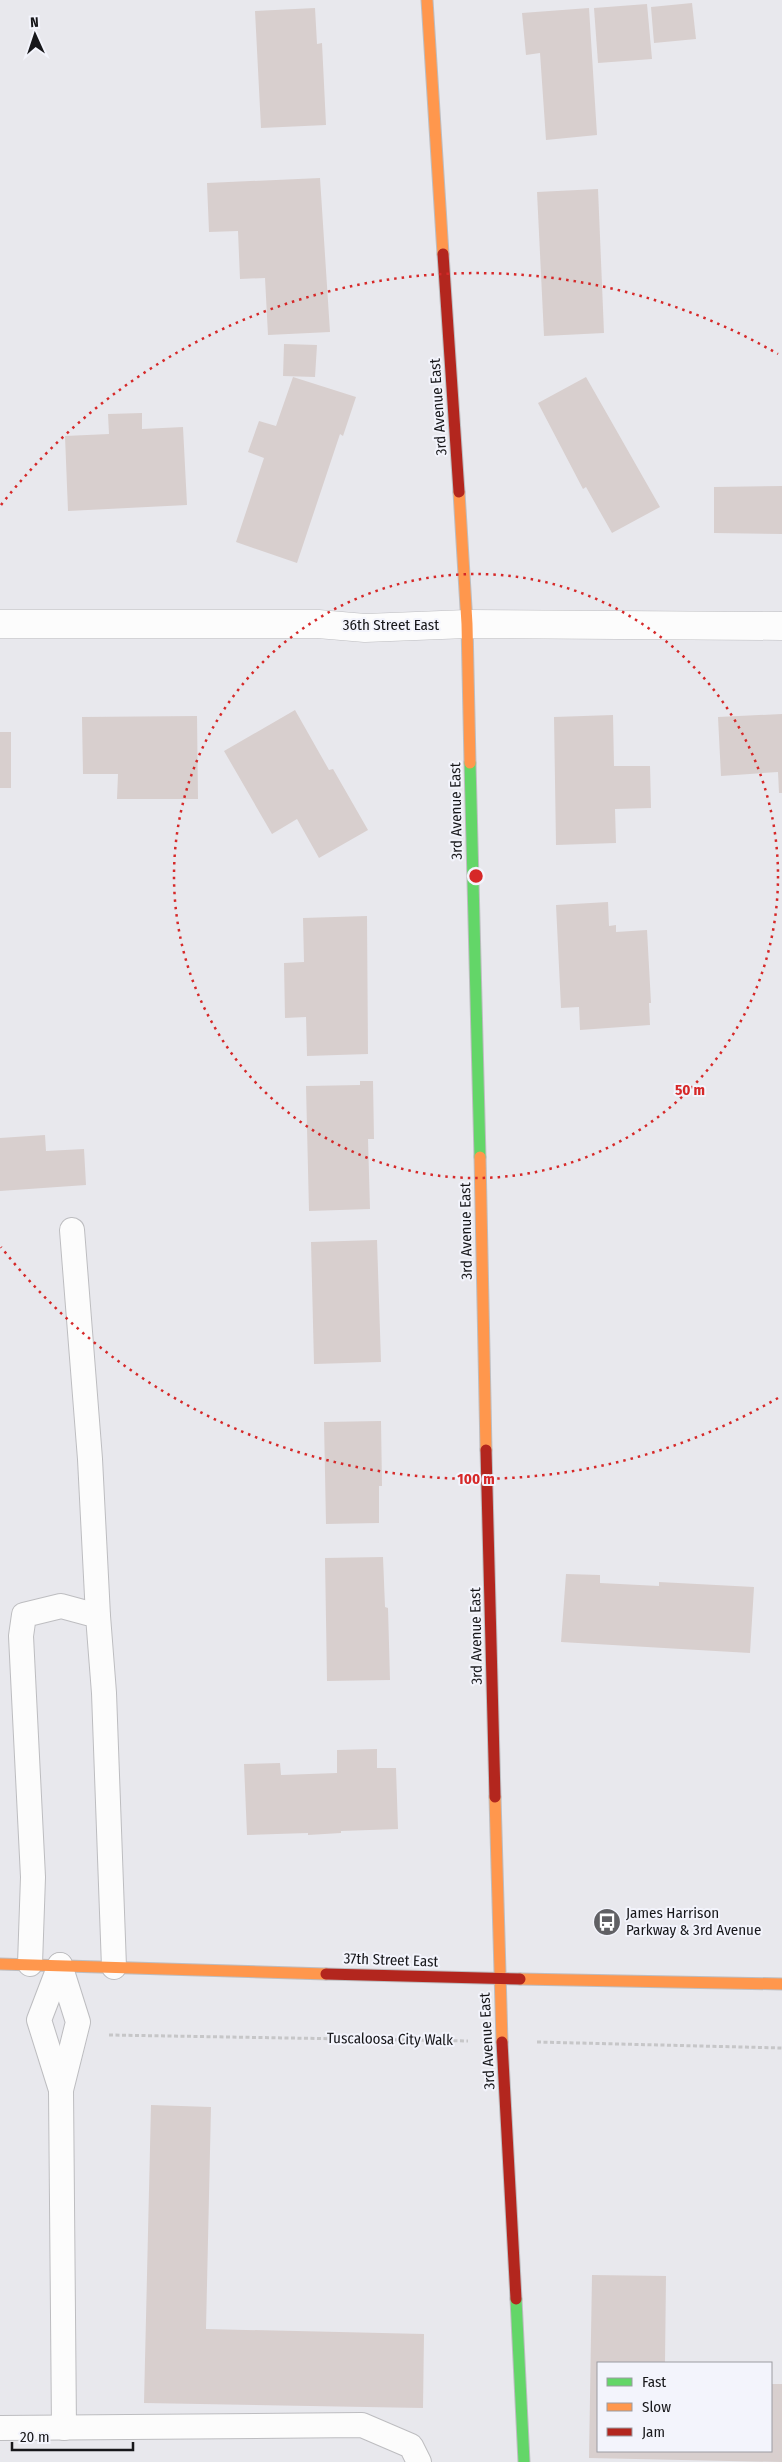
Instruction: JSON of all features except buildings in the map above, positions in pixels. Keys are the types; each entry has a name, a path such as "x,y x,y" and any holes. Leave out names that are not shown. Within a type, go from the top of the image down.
{"street":[{"name":"3rd Avenue East","path":"427,0 467,624 499,1979 524,2462"},
{"name":"36th Street East","path":"0,624 308,624 365,628 467,624 782,626"},
{"name":"37th Street East","path":"0,1964 499,1979 782,1984"}],"lane":[{"path":"72,1230 90,1459 104,1693 114,1967"},
{"path":"30,1964 33,1877 21,1636 24,1615 62,1606 98,1616"},
{"path":"60,1965 78,2022 62,2090 64,2428"},
{"path":"60,1965 39,2020 62,2090"},
{"path":"0,2428 362,2425 411,2446 419,2462"}],"path":[{"name":"Tuscaloosa City Walk","path":"75,2035 782,2048"}],"traffic: fast":[{"path":"470,763 480,1157"},
{"path":"516,2299 524,2462"}],"traffic: slow":[{"path":"427,0 443,254"},
{"path":"459,492 467,624 470,763"},
{"path":"480,1157 486,1450"},
{"path":"495,1797 502,2042"},
{"path":"0,1964 326,1974"},
{"path":"520,1979 782,1984"}],"traffic: jam":[{"path":"443,254 459,492"},
{"path":"486,1450 495,1797"},
{"path":"326,1974 520,1979"},
{"path":"502,2042 516,2299"}],"place":[{"name":"James Harrison Parkway & 3rd Avenue","path":"607,1922"}]}
